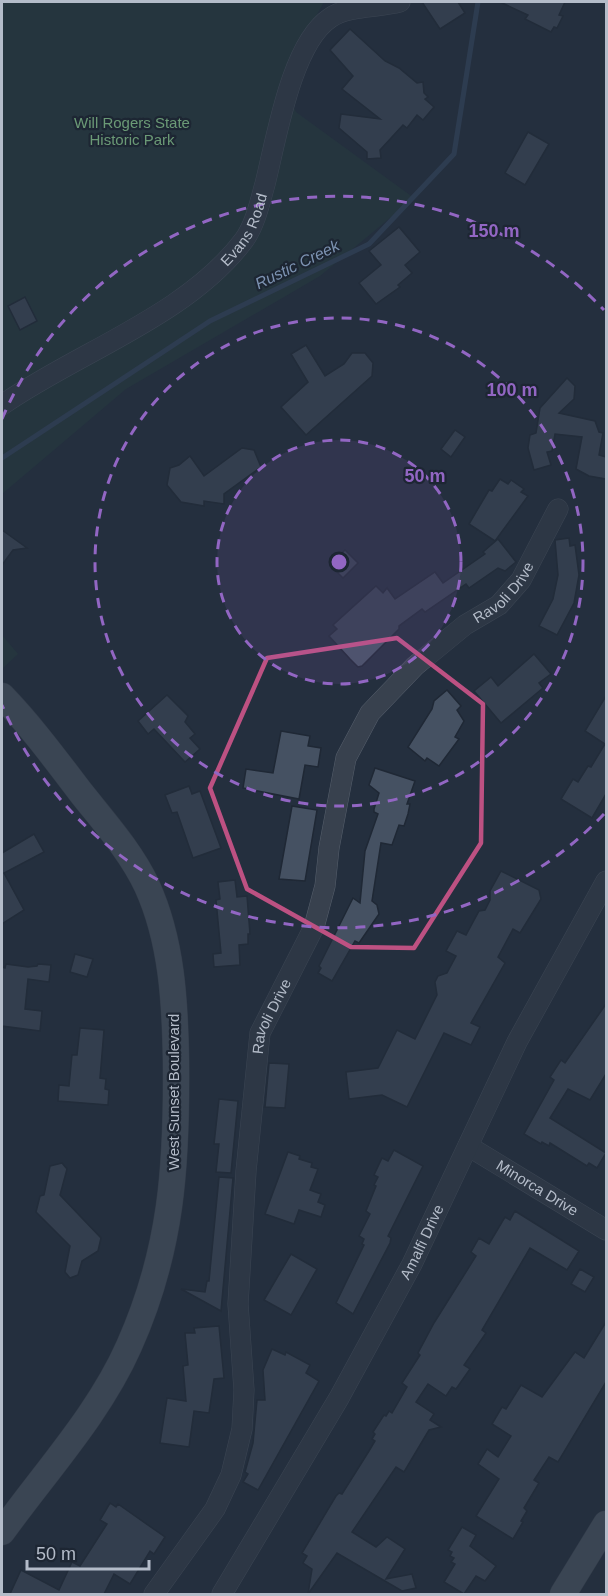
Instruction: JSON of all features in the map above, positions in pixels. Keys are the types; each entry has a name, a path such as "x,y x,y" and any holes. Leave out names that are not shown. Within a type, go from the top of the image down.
{"main road":[{"name":"West Sunset Boulevard","path":"2,696 45,745 115,835 146,885 168,951 176,1034 177,1127 175,1176 167,1229 155,1280 129,1347 100,1399 2,1532"},
{"path":"563,1594 606,1524"}],"street":[{"name":"Evans Road","path":"2,405 174,303 215,271 245,239 259,206 289,87 314,34 330,17 400,2"},
{"name":"Ravoli Drive","path":"154,1594 215,1509 231,1475 242,1429 244,1390 238,1304 246,1171 260,1033 314,927 325,886 329,848 346,758 370,712 415,666 465,625 498,605 521,580 558,509"},
{"name":"Amalfi Drive","path":"222,1594 339,1398 412,1264 516,1042 606,881"},
{"name":"Minorca Drive","path":"468,1146 606,1230"}],"highlighted area":[{"path":"397,638 483,704 481,843 414,948 351,947 247,889 210,788 267,658"}],"green space":[{"name":"Will Rogers State Historic Park","path":"2,2 324,2 289,64 283,86 296,112 414,198 320,276 126,389 2,494"},
{"path":"2,635 18,654 2,669"}],"building":[{"path":"422,2 458,2 465,13 440,29"},
{"path":"500,2 565,2 559,15 563,16 557,28 554,27 551,32 525,19 528,15"},
{"path":"350,29 385,61 399,68 417,83 423,82 424,93 428,97 425,99 434,107 423,120 417,115 407,128 403,125 380,150 381,158 367,159 367,152 339,128 341,114 380,119 342,89 353,76 330,50"},
{"path":"528,132 549,144 525,185 505,173"},
{"path":"399,227 420,252 405,265 412,273 398,285 400,287 376,304 359,283 381,265 369,251"},
{"path":"25,297 37,321 20,330 8,306"},
{"path":"306,345 325,376 344,364 352,353 365,353 373,363 372,376 306,435 281,407 308,382 291,354"},
{"path":"567,378 575,386 574,399 559,413 595,421 599,432 603,433 599,455 606,457 606,479 589,476 576,469 582,437 555,434 552,451 547,452 551,465 534,470 528,448 530,435 536,433 540,408"},
{"path":"455,430 465,437 451,457 441,449"},
{"path":"242,448 254,450 261,467 224,494 224,504 204,501 204,506 181,502 167,485 170,468 179,465 190,456 204,476"},
{"path":"500,479 508,484 511,480 524,489 521,492 528,496 495,541 469,524 489,490 492,491"},
{"path":"2,530 27,548 13,550 2,565"},
{"path":"569,538 570,546 575,545 579,575 574,603 557,635 539,626 553,599 558,575 555,540"},
{"path":"498,539 516,562 505,571 498,568 469,588 466,584 425,612 422,609 399,626 399,629 362,666 358,667 329,636 337,629 333,625 376,586 383,593 387,588 395,599 435,572 443,583 485,554 483,552"},
{"path":"345,550 358,563 343,578 330,565"},
{"path":"534,654 551,674 539,683 543,688 501,723 474,691 491,677 498,686"},
{"path":"447,690 461,706 457,710 464,721 455,737 459,739 439,766 427,758 425,761 408,747 432,709 434,701"},
{"path":"167,695 188,716 185,722 195,734 190,738 200,749 185,762 154,729 148,734 138,721"},
{"path":"606,696 606,794 592,818 561,799 573,779 578,782 588,766 591,767 605,744 585,731"},
{"path":"281,731 310,736 308,746 321,748 318,767 305,765 299,799 243,788 246,769 273,773"},
{"path":"375,768 415,781 407,804 410,804 404,826 399,825 392,845 381,843 372,901 377,905 379,914 359,943 355,941 332,981 318,973 321,968 319,966 353,898 360,903 365,851 378,814 374,812 374,809 379,793 369,785"},
{"path":"189,786 192,794 200,791 221,848 193,858 177,812 172,813 165,795"},
{"path":"292,806 317,810 305,881 279,879"},
{"path":"34,834 44,852 4,873 24,910 2,924 2,853"},
{"path":"501,871 539,890 541,899 520,933 513,929 498,957 505,963 471,1023 480,1027 471,1045 444,1033 407,1107 382,1095 349,1099 346,1072 378,1068 397,1030 415,1039 437,995 435,982 438,976 447,973 456,956 446,951 457,931 466,935 479,911 485,910 490,900 490,891"},
{"path":"235,880 237,897 247,896 250,934 248,934 248,944 239,945 240,965 214,967 213,954 221,953 216,900 220,899 218,882"},
{"path":"75,954 93,959 87,977 70,972"},
{"path":"6,964 28,967 38,964 51,965 49,982 28,979 25,1009 42,1011 40,1031 2,1026 2,967 5,968"},
{"path":"606,1004 606,1074 590,1100 568,1089 550,1118 606,1153 597,1168 589,1163 587,1166 550,1143 549,1146 542,1142 541,1144 524,1134 554,1080 550,1077 561,1060 565,1063"},
{"path":"80,1028 104,1030 100,1078 106,1079 105,1089 109,1090 108,1105 58,1101 59,1085 69,1086 72,1055 77,1055"},
{"path":"269,1063 289,1064 285,1108 265,1107"},
{"path":"219,1099 238,1101 231,1173 216,1172 219,1144 214,1144"},
{"path":"394,1150 423,1166 388,1236 391,1238 390,1243 353,1314 336,1303 364,1245 362,1244 364,1239 359,1236 370,1214 366,1211 378,1177 374,1175 382,1158 388,1161"},
{"path":"288,1152 300,1156 299,1159 312,1163 311,1167 318,1169 310,1190 321,1194 318,1202 325,1205 321,1217 299,1210 294,1224 265,1214"},
{"path":"62,1163 67,1169 60,1195 101,1238 98,1251 82,1261 78,1275 70,1278 65,1272 70,1246 36,1212 40,1196 44,1195 50,1166"},
{"path":"219,1177 233,1178 221,1311 181,1289 205,1292 207,1281 209,1281"},
{"path":"515,1211 579,1251 567,1270 530,1248 482,1330 486,1333 464,1365 470,1369 456,1389 452,1387 446,1396 428,1384 416,1402 434,1414 430,1420 441,1427 429,1430 404,1472 396,1467 352,1532 376,1547 387,1537 405,1549 386,1579 412,1574 416,1588 402,1591 337,1553 308,1594 312,1569 303,1563 307,1556 302,1553 336,1496 339,1493 342,1494 375,1441 372,1439 375,1434 373,1432 384,1415 386,1416 389,1411 392,1413 407,1387 402,1383 420,1355 418,1353 434,1323 476,1256 471,1252 479,1238 489,1244 505,1217 510,1220"},
{"path":"291,1254 317,1269 291,1315 264,1300"},
{"path":"580,1269 594,1277 585,1292 571,1284"},
{"path":"606,1322 606,1382 558,1462 549,1457 534,1480 539,1483 524,1508 527,1511 513,1539 476,1516 499,1479 478,1464 487,1449 498,1457 511,1436 492,1424 502,1407 506,1409 521,1385 542,1397 575,1352 584,1358"},
{"path":"219,1326 224,1378 214,1379 209,1413 194,1411 189,1447 160,1443 167,1398 186,1401 183,1366 188,1365 185,1333 195,1333 194,1328"},
{"path":"272,1349 285,1355 286,1352 310,1365 306,1373 319,1381 258,1490 243,1482 248,1474 245,1472 253,1443 257,1400 265,1400 263,1370"},
{"path":"110,1503 116,1507 118,1504 165,1537 154,1554 150,1551 130,1584 114,1574 104,1594 10,1594 21,1570 59,1590 72,1562 80,1566 107,1524 100,1520"},
{"path":"462,1527 476,1535 470,1546 496,1566 485,1581 476,1576 464,1594 444,1582 455,1564 451,1562 454,1558 450,1556 452,1552 448,1550"}],"waterway":[{"name":"Rustic Creek","path":"2,458 210,321 369,244 454,154 478,2"}]}
